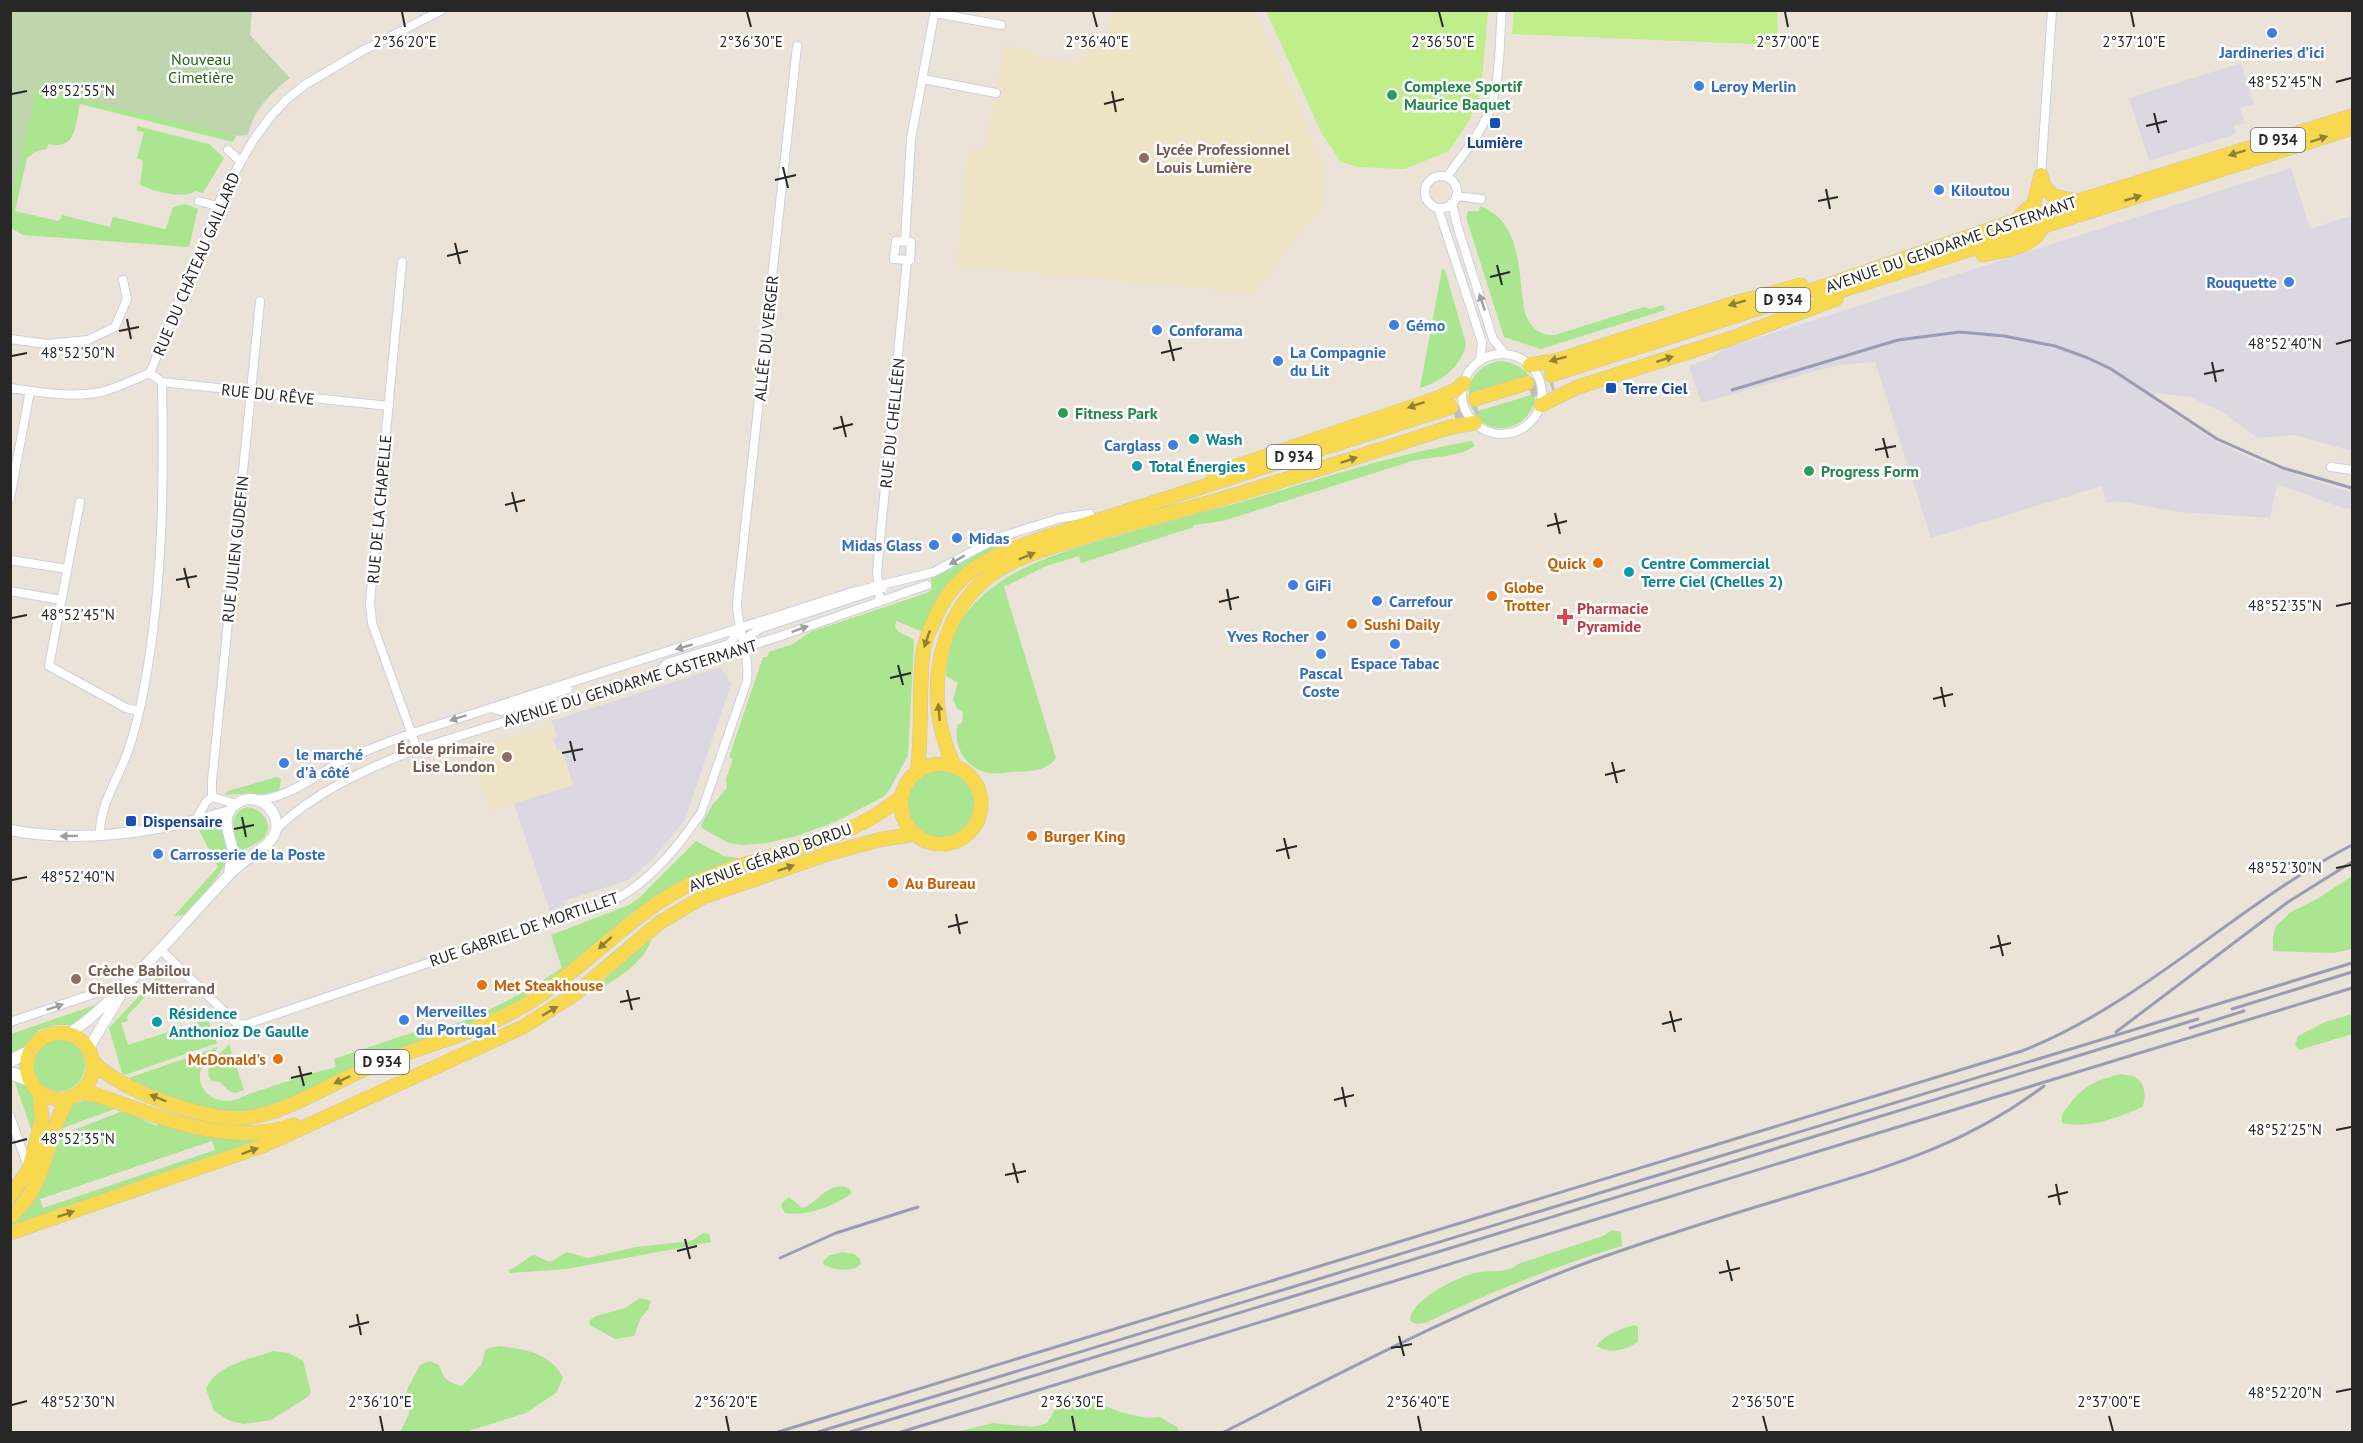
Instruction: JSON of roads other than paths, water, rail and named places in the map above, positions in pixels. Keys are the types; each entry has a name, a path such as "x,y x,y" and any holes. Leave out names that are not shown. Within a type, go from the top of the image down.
{"main road":[{"name":"AVENUE DU GENDARME CASTERMANT","path":"1908,271 1552,379 2014,221 2352,116"},
{"name":"AVENUE DU GENDARME CASTERMANT","path":"2042,228 2352,128"},
{"path":"2040,175 2047,191 2054,197 2082,200"},
{"path":"1541,405 1567,391 1732,338 1908,271 2020,246 2037,238 2042,228 2040,175"},
{"path":"1530,365 1558,360 1735,303 2014,221 2034,202 2040,175"},
{"path":"985,561 1007,544 1435,399 1456,390 1464,383"},
{"path":"1476,403 1528,386"},
{"name":"D 934","path":"985,561 1060,532 1453,410 1180,502 1091,535"},
{"path":"1091,535 1260,487 1451,428 1475,423"},
{"name":"AVENUE GÉRARD BORDU","path":"499,1039 559,1005 659,923 703,897 831,853 878,840 914,834 925,841 944,844 963,837 973,828 979,816 980,795 970,777 955,767 942,737 937,685 945,640 963,603 983,581 1012,563 1040,551 1091,535"},
{"name":"AVENUE GÉRARD BORDU","path":"91,1055 99,1070 118,1081 205,1115 240,1119 265,1114 370,1066 505,1016 535,999 568,975 651,907 683,889 718,874 794,849 869,820 902,796 907,782 917,772 921,738 923,649 937,611 947,594 961,577 985,561"},
{"path":"917,772 939,764 955,767"},
{"path":"902,796 903,817 914,834"},
{"path":"10,1217 27,1200 39,1180 59,1116 74,1095 87,1085 92,1074 91,1055 77,1037 69,1033 57,1032 45,1035 29,1052 27,1071 30,1080 39,1091 48,1097 58,1099 74,1095"},
{"name":"D 934","path":"74,1095 94,1094 209,1131 252,1133 298,1123 395,1077 499,1039"},
{"name":"D 934","path":"10,1233 265,1145 499,1039"},
{"path":"10,1061 29,1052"},
{"path":"10,1073 30,1080"},
{"path":"10,1196 28,1168 42,1119 39,1091"}],"street":[{"name":"RUE DU CHÂTEAU GAILLARD","path":"10,388 70,395 89,394 116,387 150,373 217,206 240,161 271,116 306,84 362,51 442,10"},
{"path":"1447,177 1482,126 1490,110 1496,85 1502,10"},
{"path":"2040,175 2052,10"},
{"path":"935,12 959,14 1001,25"},
{"name":"RUE DU CHELLÉEN","path":"904,241 911,139 935,12"},
{"name":"ALLÉE DU VERGER","path":"740,630 737,603 797,46"},
{"path":"923,79 996,93"},
{"path":"228,150 240,161"},
{"path":"1480,361 1482,342 1438,208 1426,200 1425,186 1432,178 1447,177 1454,182 1457,225 1493,339 1505,354"},
{"path":"1438,208 1443,208 1454,199 1481,199"},
{"path":"199,201 217,206"},
{"name":"RUE DU CHELLÉEN","path":"878,588 877,571 908,261 912,244 896,241 894,259 908,261"},
{"name":"RUE DE LA CHAPELLE","path":"402,262 370,613 417,749"},
{"path":"10,339 47,344 88,340 115,327 127,299 123,280"},
{"name":"RUE JULIEN GUDEFIN","path":"212,797 260,301"},
{"path":"1505,354 1530,365 1541,383 1541,405 1527,426 1510,434 1491,433 1475,423 1464,405 1464,383 1467,375 1480,361 1505,354"},
{"name":"RUE DU RÊVE","path":"150,373 162,382 389,406"},
{"path":"100,835 103,810 128,751 139,711 152,632 162,530 162,382"},
{"path":"10,498 30,391"},
{"path":"2331,467 2352,470"},
{"path":"80,502 49,666 126,708 139,711"},
{"name":"AVENUE DU GENDARME CASTERMANT","path":"259,800 278,797 290,792 347,759 413,733 488,708 501,711 599,679 617,668 945,568 985,544 1025,528 1061,518 1090,514"},
{"path":"10,560 67,569"},
{"name":"AVENUE DU GENDARME CASTERMANT","path":"276,830 305,805 334,787 363,771 417,749 744,648 927,585"},
{"path":"744,648 750,636 761,628 878,588 880,601"},
{"path":"10,591 61,600"},
{"path":"655,674 667,663 729,644 740,630"},
{"name":"RUE GABRIEL DE MORTILLET","path":"160,949 236,1023 244,1025 612,901 629,892 655,869 701,813 747,681 748,671 740,630"},
{"path":"195,821 206,802 212,797 233,807"},
{"path":"10,830 58,836 135,832 195,821 250,799 259,800 273,812 276,830 266,845 229,874 124,989 112,997 87,1023 69,1033"},
{"path":"229,874 232,851 226,820 233,807"},
{"path":"91,1055 101,1025 113,1011 124,989"},
{"path":"10,1022 106,990 112,997"},
{"path":"10,1116 28,1168"}],"tunnel":[{"path":"1530,390 1553,383"},
{"path":"1454,414 1477,407"}],"railway":[{"path":"1732,390 1898,340 1960,332 2004,336 2055,346 2088,358 2111,369 2217,439 2283,468 2352,488"},
{"path":"778,1432 2022,1051 2066,1031 2108,1007 2149,981 2269,895 2352,845"},
{"path":"2116,1032 2288,902 2352,862"},
{"path":"818,1432 2352,963"},
{"path":"2232,1009 2352,972"},
{"path":"901,1432 2352,988"},
{"path":"2190,1028 2244,1011"},
{"path":"850,1432 2198,1019"},
{"path":"1224,1432 1360,1363 1546,1278 1618,1251 1892,1165 1984,1125 2044,1086"},
{"path":"780,1258 836,1233 918,1207"}],"place":[{"name":"Jardineries d’ici","path":"2272,33"},
{"name":"Leroy Merlin","path":"1699,86"},
{"name":"Complexe Sportif Maurice Baquet","path":"1392,95"},
{"name":"Lumière","path":"1495,123"},
{"name":"Lycée Professionnel Louis Lumière","path":"1144,158"},
{"name":"Kiloutou","path":"1939,190"},
{"name":"Rouquette","path":"2289,282"},
{"name":"Gémo","path":"1394,325"},
{"name":"Conforama","path":"1157,330"},
{"name":"La Compagnie du Lit","path":"1278,361"},
{"name":"Terre Ciel","path":"1611,388"},
{"name":"Fitness Park","path":"1063,413"},
{"name":"Wash","path":"1194,439"},
{"name":"Carglass","path":"1173,445"},
{"name":"Total Énergies","path":"1137,466"},
{"name":"Progress Form","path":"1809,471"},
{"name":"Midas","path":"957,538"},
{"name":"Midas Glass","path":"934,545"},
{"name":"Quick","path":"1598,563"},
{"name":"Centre Commercial Terre Ciel (Chelles 2)","path":"1629,572"},
{"name":"GiFi","path":"1293,585"},
{"name":"Globe Trotter","path":"1492,596"},
{"name":"Carrefour","path":"1377,601"},
{"name":"Pharmacie Pyramide","path":"1565,617"},
{"name":"Sushi Daily","path":"1352,624"},
{"name":"Yves Rocher","path":"1321,636"},
{"name":"Espace Tabac","path":"1395,644"},
{"name":"Pascal Coste","path":"1321,654"},
{"name":"École primaire Lise London","path":"507,757"},
{"name":"le marché d'à côté","path":"284,763"},
{"name":"Dispensaire","path":"131,821"},
{"name":"Burger King","path":"1032,836"},
{"name":"Carrosserie de la Poste","path":"158,854"},
{"name":"Au Bureau","path":"893,883"},
{"name":"Crèche Babilou Chelles Mitterrand","path":"76,979"},
{"name":"Met Steakhouse","path":"482,985"},
{"name":"Merveilles du Portugal","path":"404,1020"},
{"name":"Résidence Anthonioz De Gaulle","path":"157,1022"},
{"name":"McDonald's","path":"278,1059"}],"park label":[{"name":"Nouveau Cimetière","path":"201,68"}]}
